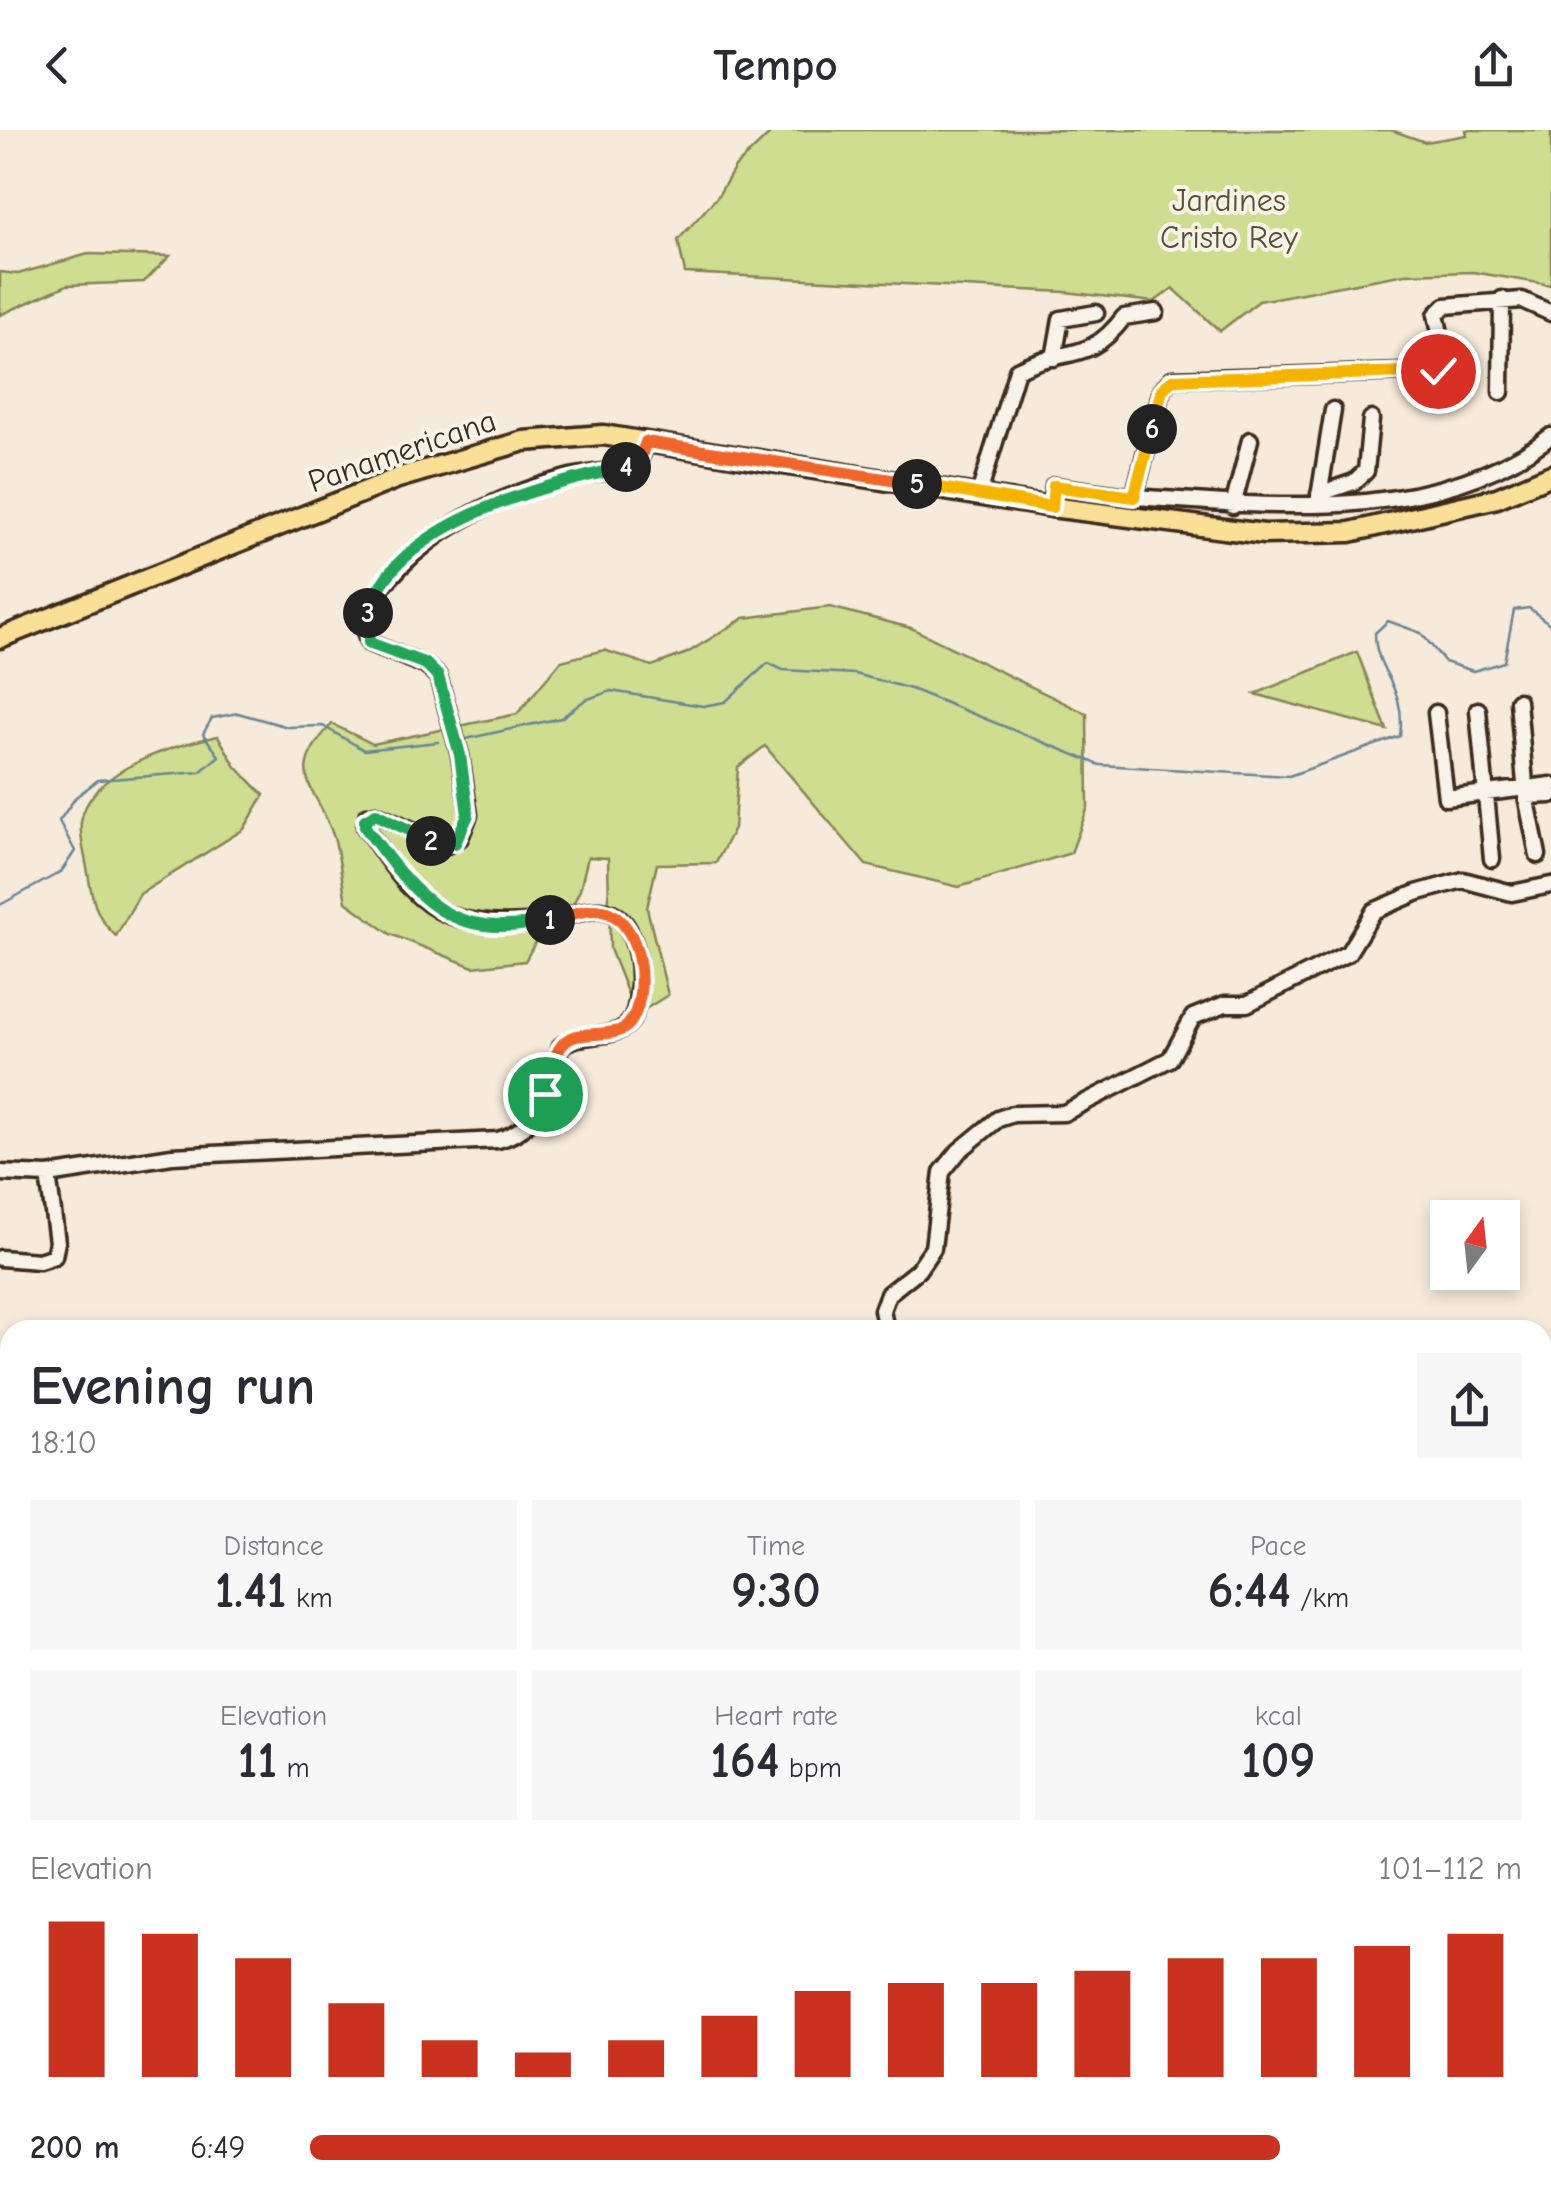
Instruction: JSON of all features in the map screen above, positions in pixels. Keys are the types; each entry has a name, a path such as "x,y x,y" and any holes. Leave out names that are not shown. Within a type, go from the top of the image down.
{"main road":[{"name":"Panamericana","path":"0,638 468,454 524,441 580,435 646,442 1052,507 1264,534 1350,532 1497,498 1551,475"}],"street":[{"path":"1134,497 1162,390 1172,380 1438,371 1446,359 1436,315 1440,309 1502,299 1522,300 1551,313"},
{"path":"1502,299 1502,392"},
{"path":"980,494 1012,375 1022,366 1103,343 1128,315 1156,312"},
{"path":"1054,358 1061,319 1096,313"},
{"path":"1318,499 1333,410"},
{"path":"1318,499 1354,482 1366,471 1371,419"},
{"path":"1052,507 1054,486 1270,508 1318,499 1422,491 1501,468 1551,436"},
{"path":"1233,506 1250,440"},
{"path":"0,1173 48,1175 142,1158 516,1136 531,1123 561,1046 569,1039 622,1029 630,1023 638,1001 640,968 629,929 621,919 601,910 542,922 495,924 450,915 413,892 365,827 367,816 376,814 447,845 460,838 468,815 460,755 438,676 426,664 369,643 365,628 378,592 424,543 451,524 533,488 628,466 641,456 646,442"},
{"path":"1497,498 1501,468"},
{"path":"1518,701 1525,784"},
{"path":"1478,710 1492,859"},
{"path":"1436,714 1446,798 1525,784 1551,785"},
{"path":"1538,855 1526,796 1551,795"},
{"path":"884,1320 882,1310 888,1294 918,1270 934,1248 942,1172 959,1151 998,1119 1013,1114 1064,1113 1170,1059 1193,1017 1225,1004 1247,1004 1348,953 1374,911 1416,892 1463,880 1512,894 1551,885"},
{"path":"0,1258 38,1261 57,1252 48,1175"}],"green space":[{"name":"Jardines Cristo Rey","path":"774,130 1391,130 1425,142 1467,135 1466,130 1551,130 1551,285 1473,272 1405,274 1259,301 1220,331 1173,288 1154,302 1065,292 685,273 678,240 718,196 735,167"},
{"path":"88,254 170,256 144,282 67,285 0,315 0,272 18,274"},
{"path":"830,607 911,628 1087,714 1088,807 1071,853 959,887 866,865 765,746 738,767 734,828 716,863 657,864 647,908 668,995 636,1015 610,949 608,858 588,857 580,890 566,918 541,932 525,961 473,967 390,934 346,902 334,838 306,769 317,742 332,724 373,744 517,714 561,661 604,650 652,666 687,653 744,618"},
{"path":"1357,652 1387,730 1255,694"},
{"path":"218,736 236,767 264,795 244,829 140,894 116,936 98,913 91,888 81,839 87,803 100,787 136,762"}],"waterway":[{"path":"466,739 561,718 585,700 611,691 703,706 725,702 768,663 783,670 855,674 911,689 1100,765 1289,776 1400,736 1399,704 1376,647 1375,633 1388,621 1421,633 1445,662 1473,671 1504,662 1514,610 1529,608 1551,625"},
{"path":"0,905 61,872 75,851 59,821 76,797 98,780 200,772 219,756 203,734 212,718 238,713 288,727 323,726 364,750 438,742"}],"route":[{"path":"545,1094 561,1046 569,1039 622,1029 630,1023 638,1001 640,968 629,929 621,919 601,910 542,922 495,924 472,921 432,907 413,892 365,827 367,816 376,814 447,845 460,838 468,821 460,755 438,676 426,664 378,648 366,636 369,606 424,543 451,524 533,488 628,466 641,456 646,442 1052,507 1054,486 1134,497 1162,390 1172,380 1438,371"}]}
